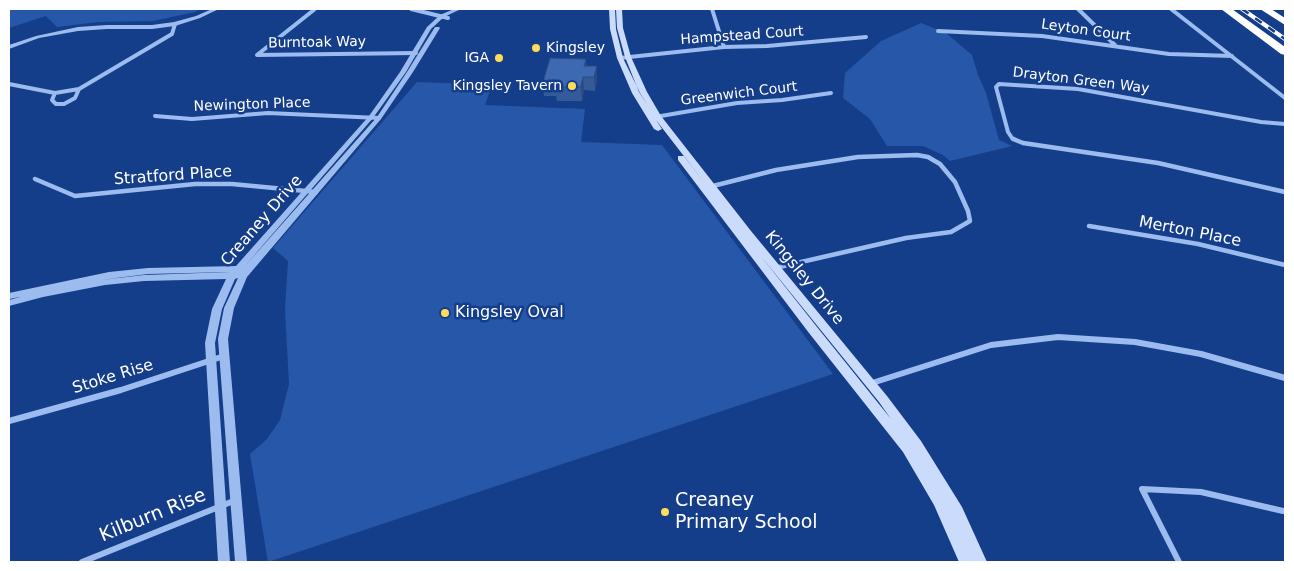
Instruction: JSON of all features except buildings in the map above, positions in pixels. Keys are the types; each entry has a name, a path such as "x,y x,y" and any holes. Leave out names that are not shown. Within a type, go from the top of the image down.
{"highway":[{"path":"1226,9 1285,52"},
{"path":"1265,9 1285,22"}],"main road":[{"name":"Kingsley Drive","path":"612,9 613,28 636,93 772,268 870,383 917,445 944,486 980,562"},
{"name":"Kingsley Drive","path":"619,9 624,58"},
{"name":"Kingsley Drive","path":"772,268 859,387 907,448 939,500 966,562"}],"street":[{"path":"9,47 38,37 78,29 152,27 175,24 198,18 216,9"},
{"name":"Burntoak Way","path":"316,9 257,55 418,53"},
{"path":"411,9 445,17"},
{"name":"Creaney Drive","path":"224,562 210,343 217,309 240,272 375,118 435,29 445,17 458,9"},
{"name":"Creaney Drive","path":"445,17 466,9"},
{"path":"712,9 724,47"},
{"path":"1078,9 1116,46"},
{"path":"1171,9 1285,98"},
{"path":"9,84 55,93 78,89 172,34 175,24"},
{"name":"Leyton Court","path":"938,31 1042,36 1178,55 1232,56"},
{"name":"Hampstead Court","path":"624,58 724,47 767,46 866,37"},
{"name":"Drayton Green Way","path":"1285,124 1261,122 1078,89 1006,83 999,84 996,88 1008,132 1012,138 1023,143 1158,163 1285,192"},
{"path":"55,93 52,100 56,104 64,104 75,98 78,89"},
{"name":"Greenwich Court","path":"654,118 737,103 782,100 831,93"},
{"name":"Newington Place","path":"155,116 192,119 268,113 375,118"},
{"path":"708,187 776,170 842,159 879,155 917,155 928,157 940,164 955,182 968,210 970,221 952,232 906,238 772,268"},
{"name":"Stratford Place","path":"35,179 75,196 195,184 232,184 312,191"},
{"name":"Merton Place","path":"1089,226 1198,244 1285,265"},
{"path":"9,296 109,275 148,271 240,272"},
{"path":"9,303 105,282 240,272"},
{"name":"Creaney Drive","path":"240,272 224,324 224,356 240,562"},
{"path":"859,387 991,345 1058,336 1135,342 1200,354 1285,378"},
{"name":"Stoke Rise","path":"9,421 121,390 224,356"},
{"path":"1179,562 1142,489 1201,492 1283,511"},
{"name":"Kilburn Rise","path":"82,562 236,500"}],"shaded area":[{"path":"9,9 201,9 153,21 98,22 57,27 46,16 9,28"},
{"path":"921,23 946,33 972,55 986,93 999,140 1012,146 950,161 943,155 923,146 887,146 870,119 843,98 845,73 881,41"},
{"path":"417,82 492,85 485,105 585,109 581,142 662,145 833,374 268,562 250,454 267,439 280,420 289,384 285,310 288,261 273,248"}],"railway":[{"path":"1242,9 1285,39"}],"place":[{"name":"Kingsley","path":"536,48"},
{"name":"IGA","path":"499,58"},
{"name":"Kingsley Tavern","path":"572,86"},
{"name":"Kingsley Oval","path":"445,313"},
{"name":"Creaney Primary School","path":"665,512"}]}
